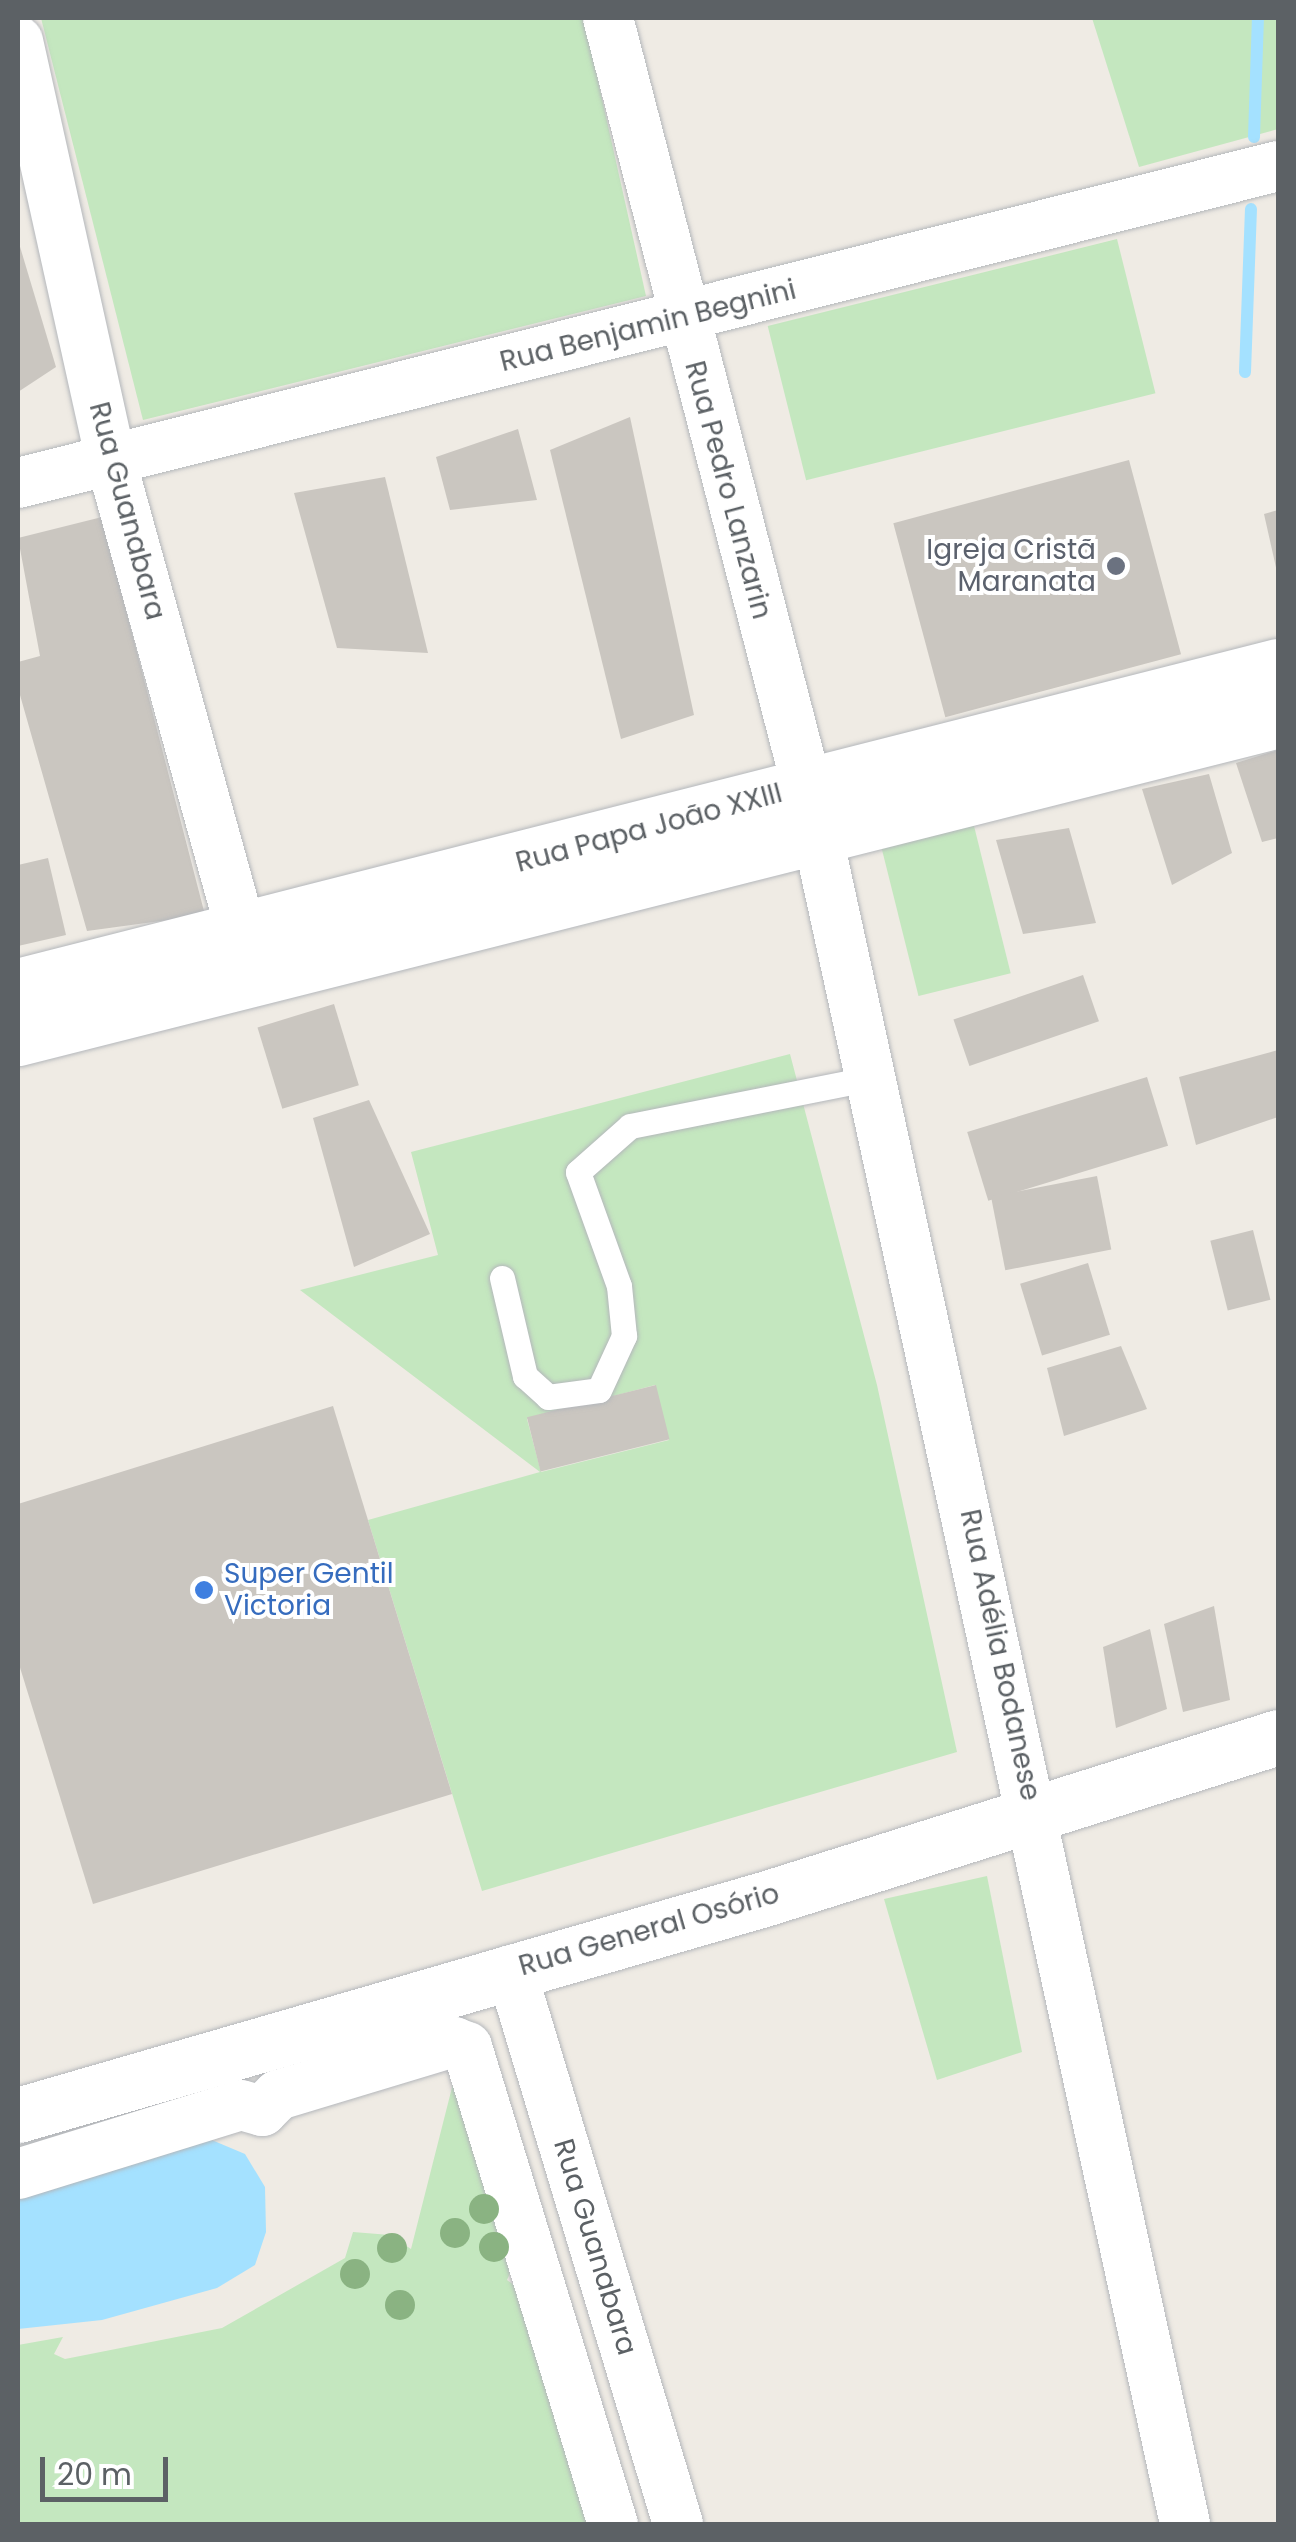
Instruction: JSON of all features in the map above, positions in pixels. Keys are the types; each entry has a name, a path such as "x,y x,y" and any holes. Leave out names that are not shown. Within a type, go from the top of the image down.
{"street":[{"name":"Rua Pedro Lanzarin","path":"608,18 682,318 813,813"},
{"name":"Rua Guanabara","path":"18,41 111,461 247,952"},
{"name":"Rua Benjamin Begnini","path":"18,483 1278,166"},
{"name":"Rua Papa João XXIII","path":"813,813 1116,707 1278,666"},
{"path":"1116,707 1130,760"},
{"name":"Rua Papa João XXIII","path":"18,1038 99,992 247,952 813,813 1130,760 1278,720"},
{"name":"Rua Adélia Bodanese","path":"813,813 1035,1811 1185,2524"},
{"name":"Rua Papa João XXIII","path":"18,986 99,992"},
{"name":"Rua General Osório","path":"18,2115 512,1970 1278,1737"},
{"name":"Rua Guanabara","path":"512,1970 678,2524"},
{"path":"18,2174 241,2105 262,2111 278,2096 454,2042 467,2047 613,2524"}],"lane":[{"path":"502,1278 525,1376 548,1398 599,1390 624,1336 619,1286 578,1172 630,1126 872,1078"}],"green space":[{"path":"41,18 584,18 646,296 143,420"},
{"path":"1092,18 1278,18 1278,129 1139,167"},
{"path":"1117,239 1155,393 806,480 768,326"},
{"path":"971,814 1011,973 918,996 879,837"},
{"path":"790,1054 877,1385 957,1752 482,1891 368,1520 540,1472 300,1290 438,1255 411,1152","holes":["655,1385 669,1440 541,1472 527,1419"]},
{"path":"987,1876 1022,2052 937,2080 884,1899"},
{"path":"459,2060 517,2257 507,2280 531,2297 591,2524 18,2524 18,2345 63,2337 54,2354 65,2359 222,2328 345,2258 353,2232 390,2235 411,2249"}],"water":[{"path":"207,2138 245,2154 265,2187 266,2232 255,2265 217,2288 102,2320 18,2329 18,2188"}],"building":[{"path":"18,240 56,367 18,392"},
{"path":"630,417 694,715 621,739 550,450"},
{"path":"518,429 537,500 450,510 436,457"},
{"path":"1129,460 1181,654 945,717 893,523"},
{"path":"385,477 428,653 337,648 294,493"},
{"path":"1278,510 1278,571 1277,572 1264,514"},
{"path":"102,517 205,915 87,931 18,688 18,662 40,656 18,538"},
{"path":"1278,750 1278,838 1262,842 1236,763"},
{"path":"1209,774 1232,853 1172,885 1142,789"},
{"path":"1069,828 1096,923 1023,934 996,840"},
{"path":"48,858 66,935 18,946 18,865"},
{"path":"1083,975 1099,1021 969,1066 953,1020"},
{"path":"334,1004 359,1085 282,1109 257,1027"},
{"path":"1278,1050 1278,1117 1196,1145 1179,1077"},
{"path":"1147,1077 1168,1146 988,1201 967,1132"},
{"path":"369,1100 430,1234 354,1267 313,1118"},
{"path":"1097,1176 1111,1250 1005,1270 991,1197"},
{"path":"1253,1230 1270,1300 1228,1311 1210,1241"},
{"path":"1088,1263 1110,1335 1042,1355 1020,1284"},
{"path":"1121,1346 1147,1409 1064,1436 1047,1368"},
{"path":"656,1385 670,1439 540,1472 527,1417"},
{"name":"Super Gentil Victoria","path":"333,1406 452,1794 93,1904 18,1661 18,1504"},
{"path":"1214,1606 1230,1700 1183,1712 1164,1624"},
{"path":"1150,1629 1167,1709 1116,1728 1103,1647"}],"waterway":[{"path":"1254,137 1258,18"},
{"path":"1245,372 1251,209"}],"place":[{"name":"Igreja Cristã Maranata","path":"1116,566"},
{"name":"Super Gentil Victoria","path":"204,1590"}]}
